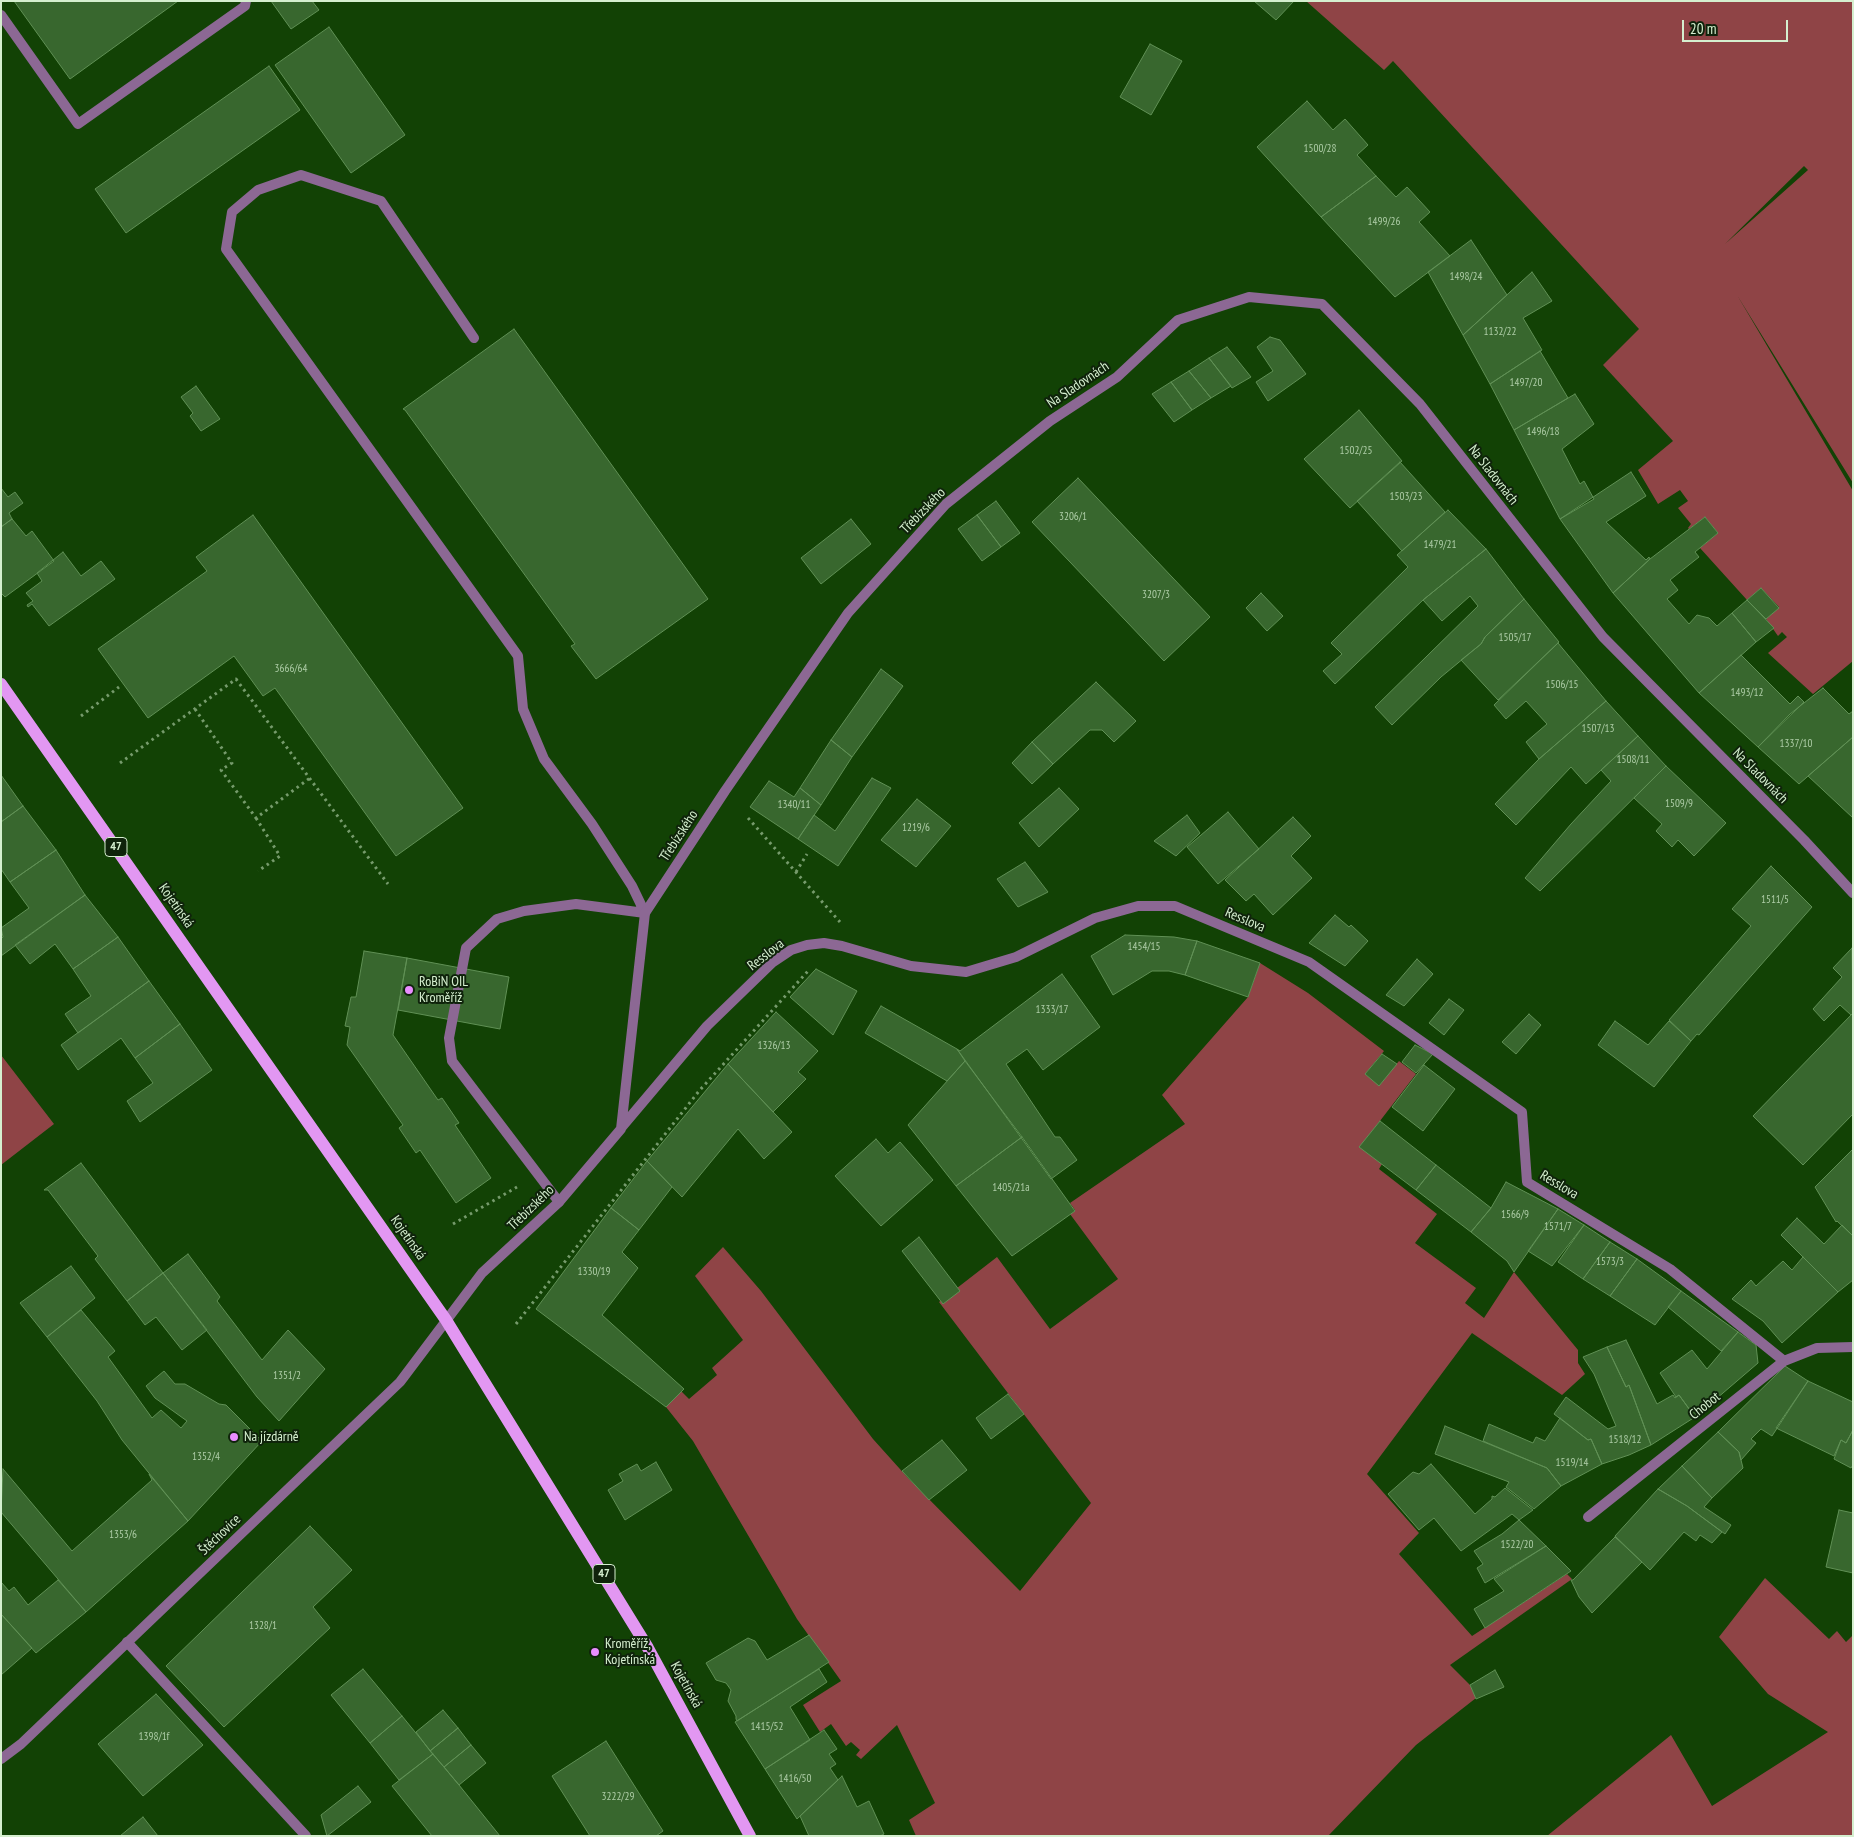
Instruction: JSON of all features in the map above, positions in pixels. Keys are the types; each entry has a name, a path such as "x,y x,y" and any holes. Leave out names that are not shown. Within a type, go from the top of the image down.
{"main road":[{"name":"Kojetínská","path":"1,684 446,1320 643,1639 750,1836"}],"street":[{"path":"1,15 78,124 245,6 246,1"},
{"path":"474,338 381,201 302,175 258,190 232,212 226,249 518,656 523,709 544,759 592,824 632,886 645,913"},
{"name":"Na Sladovnách","path":"1050,421 1116,376 1178,320 1249,296 1322,304 1420,404 1603,637 1804,840 1853,893"},
{"name":"Třebízského","path":"446,1320 482,1273 560,1202 621,1129 645,913 725,791 848,613 946,504 1050,421"},
{"path":"560,1202 452,1061 449,1038 466,948 497,919 524,911 576,904 645,913"},
{"name":"Resslova","path":"621,1129 707,1026 773,962 792,950 807,945 824,943 842,946 911,966 966,972 1016,957 1095,918 1138,906 1175,906 1309,962 1522,1112 1527,1182 1670,1269 1784,1361"},
{"name":"Štěchovice","path":"1,1759 21,1744 400,1382 446,1320"},
{"name":"Chobot","path":"1588,1517 1784,1361 1817,1348 1853,1347"},
{"path":"127,1642 306,1836"}],"path":[{"path":"120,763 236,679 388,884"},
{"path":"81,716 119,687"},
{"path":"195,709 232,763 221,770 256,818 280,856 258,870"},
{"path":"256,818 310,778"},
{"path":"748,818 845,927"},
{"path":"796,872 807,854"},
{"path":"516,1324 698,1091 809,970"},
{"path":"453,1224 518,1186 536,1172"}],"shaded area":[{"path":"1306,1 1853,1 1853,483 1737,295 1853,491 1853,661 1813,694 1768,653 1787,637 1782,632 1778,636 1766,619 1779,607 1761,588 1747,600 1700,548 1718,533 1705,517 1689,529 1691,524 1678,508 1688,501 1680,490 1658,504 1638,470 1673,441 1603,365 1639,329 1393,61 1384,70","holes":["1804,166 1808,170 1725,244"]},
{"path":"1260,963 1308,993 1384,1051 1365,1074 1379,1085 1399,1061 1416,1074 1360,1147 1382,1164 1379,1169 1437,1214 1415,1243 1476,1288 1465,1303 1484,1318 1514,1272 1578,1350 1578,1363 1585,1374 1562,1395 1472,1333 1367,1474 1419,1533 1399,1554 1472,1636 1567,1574 1572,1579 1450,1665 1470,1685 1476,1698 1416,1745 1328,1836 916,1836 909,1820 935,1803 897,1725 861,1759 856,1755 860,1750 851,1742 846,1746 831,1724 820,1732 803,1705 841,1681 797,1619 693,1441 666,1407 681,1391 689,1399 717,1375 712,1368 743,1340 695,1276 723,1247 761,1291 873,1439 908,1478 1020,1591 1091,1503 939,1302 997,1257 1050,1329 1118,1279 1070,1214 1075,1210 1070,1203 1185,1124 1162,1095 1248,997"},
{"path":"1,1055 54,1124 1,1165"},
{"path":"1765,1578 1829,1639 1837,1631 1846,1642 1853,1635 1853,1836 1547,1836 1671,1735 1712,1806 1828,1732 1768,1694 1719,1637"}],"building":[{"path":"14,1 178,1 70,79"},
{"path":"271,1 312,1 319,10 291,29"},
{"path":"1254,1 1294,1 1276,20"},
{"path":"329,27 405,135 351,173 275,65"},
{"path":"1150,44 1182,61 1151,115 1120,97"},
{"path":"269,66 300,110 126,233 95,189"},
{"path":"1307,101 1333,130 1345,119 1368,145 1357,155 1376,176 1321,217 1257,147"},
{"path":"1376,176 1396,197 1407,187 1430,212 1419,222 1450,256 1395,297 1321,217"},
{"path":"1471,240 1507,295 1463,335 1428,272"},
{"path":"1532,272 1552,301 1523,318 1542,350 1490,384 1463,335"},
{"path":"514,329 708,599 596,679 571,646 575,644 403,409"},
{"path":"1270,337 1280,340 1306,374 1268,401 1256,382 1273,371 1257,347"},
{"path":"1227,347 1251,377 1232,388 1209,358"},
{"path":"1540,351 1568,398 1514,430 1490,384"},
{"path":"1209,358 1231,386 1211,398 1189,371"},
{"path":"1189,371 1211,398 1192,410 1171,382"},
{"path":"1171,382 1192,410 1174,422 1152,394"},
{"path":"196,386 220,419 201,431 190,416 193,413 181,397"},
{"path":"1575,394 1594,424 1562,449 1580,484 1584,481 1594,499 1560,519 1514,430"},
{"path":"1359,410 1402,461 1350,508 1304,459"},
{"path":"1400,462 1445,512 1402,551 1357,501"},
{"path":"1631,472 1646,496 1606,522 1646,560 1649,557 1650,559 1613,593 1560,519"},
{"path":"1078,478 1210,617 1164,661 1032,522"},
{"path":"1,488 8,497 15,492 23,503 9,513 12,519 1,527"},
{"path":"996,501 1020,533 1001,547 977,515"},
{"path":"1448,510 1486,549 1423,600 1335,684 1323,671 1342,654 1331,643 1408,567 1397,555"},
{"path":"253,515 463,808 396,856 275,688 263,696 234,656 148,718 98,649 207,571 196,557"},
{"path":"977,515 1001,547 982,561 958,529"},
{"path":"1705,517 1718,533 1695,552 1699,557 1670,580 1678,590 1667,599 1689,624 1697,615 1709,618 1717,626 1732,613 1756,642 1699,693 1613,593 1650,559"},
{"path":"12,519 26,536 32,531 54,561 5,597 1,593 1,527"},
{"path":"851,519 871,544 821,584 801,558"},
{"path":"1486,549 1524,599 1485,637 1481,644 1441,677 1392,725 1375,707 1478,606 1470,596 1442,621 1423,600"},
{"path":"63,552 81,576 101,561 115,579 49,626 32,604 28,607 27,605 33,601 26,593 42,581 37,573"},
{"path":"1761,588 1779,608 1766,619 1747,600"},
{"path":"1261,593 1283,616 1267,631 1246,608"},
{"path":"1524,599 1559,642 1498,700 1461,660 1481,644 1485,637"},
{"path":"1747,600 1774,628 1756,642 1732,613"},
{"path":"1558,643 1606,701 1539,759 1526,742 1547,724 1526,701 1506,719 1494,705"},
{"path":"1741,655 1790,704 1798,696 1804,702 1758,747 1699,693"},
{"path":"881,669 903,686 852,757 831,740"},
{"path":"1096,682 1136,721 1114,742 1102,730 1090,730 1053,764 1032,742"},
{"path":"1823,688 1849,714 1853,711 1853,737 1799,784 1758,747 1790,714"},
{"path":"1606,701 1638,736 1586,784 1571,767 1516,825 1495,804 1539,759"},
{"path":"1638,736 1666,766 1540,891 1525,878 1611,781 1601,770"},
{"path":"1853,737 1853,818 1808,776"},
{"path":"831,740 852,757 821,805 800,788"},
{"path":"1032,742 1053,764 1032,784 1012,763"},
{"path":"1666,766 1726,823 1694,856 1678,840 1672,847 1656,831 1662,824 1634,798"},
{"path":"1,775 23,806 1,822"},
{"path":"872,778 891,788 838,866 798,839 814,815 835,831"},
{"path":"769,781 794,797 800,788 821,805 798,839 750,807"},
{"path":"1059,788 1079,809 1039,847 1019,823"},
{"path":"917,799 951,826 916,867 881,840"},
{"path":"23,806 56,850 10,882 1,869 1,822"},
{"path":"1228,812 1259,849 1218,884 1187,847"},
{"path":"1187,815 1200,833 1176,856 1154,841"},
{"path":"1293,817 1311,836 1291,856 1312,878 1273,915 1254,894 1246,901 1225,880"},
{"path":"56,850 85,895 1,956 1,939 3,937 1,928 29,908 10,882"},
{"path":"1025,862 1048,892 1018,907 997,879"},
{"path":"1771,866 1812,907 1699,1035 1697,1034 1691,1041 1669,1020 1751,926 1732,909"},
{"path":"85,895 118,937 73,969 55,944 30,964 15,945"},
{"path":"1335,915 1349,927 1351,925 1368,941 1345,966 1309,943"},
{"path":"1125,935 1174,937 1197,941 1185,975 1169,971 1152,971 1113,995 1091,956"},
{"path":"118,937 149,981 78,1033 65,1014 91,996 73,969"},
{"path":"1197,941 1260,963 1248,997 1185,975"},
{"path":"1852,948 1853,1013 1851,1015 1840,1005 1824,1021 1813,1009 1842,977 1833,968"},
{"path":"364,951 407,958 393,1035 438,1100 442,1098 459,1123 455,1125 491,1178 456,1203 420,1150 416,1153 399,1128 403,1125 347,1045 350,1027 345,1026 351,997 356,997"},
{"path":"407,958 509,977 500,1029 398,1010"},
{"path":"1417,959 1433,974 1404,1006 1386,995"},
{"path":"816,969 857,991 833,1035 790,997"},
{"path":"1062,974 1100,1027 1043,1070 1027,1049 1006,1064 1055,1137 1060,1137 1077,1160 1051,1179 957,1049 960,1051"},
{"path":"149,981 180,1024 135,1058 121,1038 78,1070 61,1045"},
{"path":"1449,999 1464,1010 1444,1035 1429,1023"},
{"path":"881,1006 957,1049 965,1061 947,1081 865,1033"},
{"path":"776,1012 818,1051 798,1072 806,1079 773,1112 728,1064"},
{"path":"1853,1013 1853,1114 1803,1165 1753,1116"},
{"path":"1529,1014 1541,1025 1516,1054 1502,1042"},
{"path":"1615,1021 1648,1045 1669,1021 1691,1041 1654,1087 1598,1045"},
{"path":"180,1024 212,1070 140,1122 127,1101 153,1083 135,1058"},
{"path":"1415,1045 1433,1054 1416,1073 1402,1062"},
{"path":"1382,1054 1397,1064 1379,1086 1365,1074"},
{"path":"965,1061 1022,1137 956,1186 908,1125"},
{"path":"728,1064 792,1132 764,1159 738,1129 682,1197 647,1161"},
{"path":"1424,1065 1455,1089 1423,1131 1392,1107"},
{"path":"1380,1121 1436,1165 1416,1190 1359,1147"},
{"path":"1022,1137 1075,1211 1012,1256 956,1186"},
{"path":"876,1139 888,1153 900,1142 933,1180 881,1226 835,1176"},
{"path":"1853,1149 1853,1236 1836,1222 1815,1187"},
{"path":"647,1161 672,1187 639,1230 611,1208"},
{"path":"81,1163 163,1273 127,1301 95,1259 98,1256 48,1190 44,1190"},
{"path":"1436,1165 1491,1208 1471,1232 1416,1190"},
{"path":"1506,1182 1558,1209 1514,1272 1507,1261 1471,1232 1491,1208"},
{"path":"611,1208 639,1230 622,1252 638,1268 602,1315 684,1389 666,1407 536,1309"},
{"path":"1558,1209 1584,1225 1552,1266 1528,1251"},
{"path":"1797,1218 1824,1244 1842,1225 1853,1236 1853,1280 1838,1292 1781,1235"},
{"path":"1584,1225 1610,1242 1583,1279 1558,1262"},
{"path":"919,1237 960,1291 943,1304 902,1251"},
{"path":"1610,1242 1637,1259 1610,1296 1583,1279"},
{"path":"188,1254 220,1297 217,1301 262,1360 288,1330 325,1369 279,1421 257,1397 163,1273"},
{"path":"1803,1257 1838,1292 1782,1343 1763,1321 1732,1299 1751,1280 1756,1286 1783,1261 1792,1270"},
{"path":"1637,1259 1681,1291 1655,1325 1610,1296"},
{"path":"71,1266 95,1298 47,1337 20,1303"},
{"path":"163,1273 207,1330 182,1350 156,1317 145,1325 127,1301"},
{"path":"1681,1291 1738,1332 1721,1351 1668,1307"},
{"path":"81,1310 115,1351 108,1357 152,1418 161,1410 181,1428 187,1421 155,1398 146,1386 164,1371 175,1384 185,1384 219,1404 226,1405 262,1441 188,1521 122,1440 97,1401 47,1337"},
{"path":"1738,1332 1756,1345 1758,1363 1695,1417 1679,1395 1676,1397 1660,1373 1692,1350 1707,1369"},
{"path":"1626,1340 1657,1404 1673,1395 1675,1398 1679,1395 1695,1417 1651,1445 1629,1385 1626,1387 1607,1347"},
{"path":"1607,1347 1626,1387 1629,1385 1651,1445 1602,1464 1591,1439 1588,1440 1554,1414 1566,1397 1608,1429 1616,1426 1594,1374 1583,1357"},
{"path":"1785,1366 1808,1381 1772,1436 1761,1429 1751,1439 1756,1443 1741,1460 1739,1452 1718,1432"},
{"path":"1808,1381 1853,1402 1853,1430 1846,1443 1841,1440 1834,1456 1776,1428"},
{"path":"1008,1394 1024,1414 991,1439 976,1418"},
{"path":"1560,1418 1588,1440 1591,1439 1602,1464 1561,1486 1547,1468 1483,1441 1489,1424 1533,1443 1536,1437 1545,1441"},
{"path":"1445,1426 1547,1468 1561,1486 1534,1509 1506,1487 1509,1482 1435,1454"},
{"path":"1853,1430 1853,1465 1851,1468 1834,1459 1841,1440 1846,1443"},
{"path":"1718,1432 1739,1452 1743,1468 1712,1498 1682,1466"},
{"path":"942,1440 967,1470 929,1500 902,1471"},
{"path":"656,1462 672,1490 625,1520 608,1490 623,1481 619,1474 637,1464 641,1471"},
{"path":"1431,1464 1475,1514 1492,1499 1492,1496 1495,1497 1505,1488 1533,1510 1519,1520 1512,1514 1461,1551 1434,1518 1419,1530 1388,1494 1413,1472 1419,1474"},
{"path":"1682,1466 1712,1498 1704,1507 1731,1525 1725,1534 1687,1506 1658,1489"},
{"path":"3,1469 72,1551 152,1480 149,1474 188,1521 86,1612 1,1512"},
{"path":"1658,1489 1687,1506 1722,1532 1712,1543 1700,1535 1696,1541 1684,1532 1650,1570 1615,1536"},
{"path":"1839,1510 1853,1513 1853,1573 1826,1567"},
{"path":"1519,1520 1546,1546 1485,1583 1477,1568 1483,1564 1474,1551 1502,1534"},
{"path":"310,1526 352,1570 313,1607 330,1628 224,1727 166,1666"},
{"path":"1615,1537 1642,1562 1592,1613 1579,1597 1571,1580"},
{"path":"1546,1546 1571,1571 1485,1628 1474,1609 1504,1591 1494,1579"},
{"path":"58,1580 86,1612 36,1653 1,1614 1,1582 9,1591 14,1587 28,1605"},
{"path":"1,1614 32,1648 1,1675"},
{"path":"809,1635 829,1662 737,1721 728,1701 731,1690 726,1683 716,1680 706,1663 748,1638 755,1641 767,1660"},
{"path":"363,1669 402,1716 370,1743 331,1695"},
{"path":"819,1669 827,1682 790,1707 810,1740 765,1769 735,1722"},
{"path":"1495,1670 1504,1687 1476,1699 1470,1685"},
{"path":"156,1694 203,1745 143,1796 98,1744"},
{"path":"443,1710 458,1728 430,1751 416,1732"},
{"path":"402,1716 433,1754 399,1780 370,1743"},
{"path":"458,1728 471,1745 444,1767 430,1751"},
{"path":"824,1730 837,1749 829,1754 836,1764 830,1768 838,1780 797,1819 765,1769"},
{"path":"606,1741 663,1831 656,1836 590,1836 552,1776"},
{"path":"471,1745 486,1763 459,1785 444,1767"},
{"path":"433,1754 500,1836 432,1836 392,1786"},
{"path":"842,1776 857,1807 869,1801 884,1834 880,1836 809,1836 800,1816"},
{"path":"358,1786 371,1802 327,1836 321,1815"},
{"path":"143,1817 158,1836 120,1836"}],"place":[{"name":"RoBiN OIL Kroměříž","path":"409,990"},
{"name":"Na jízdárně","path":"234,1437"},
{"name":"Kroměříž, Kojetínská","path":"595,1652"}]}
